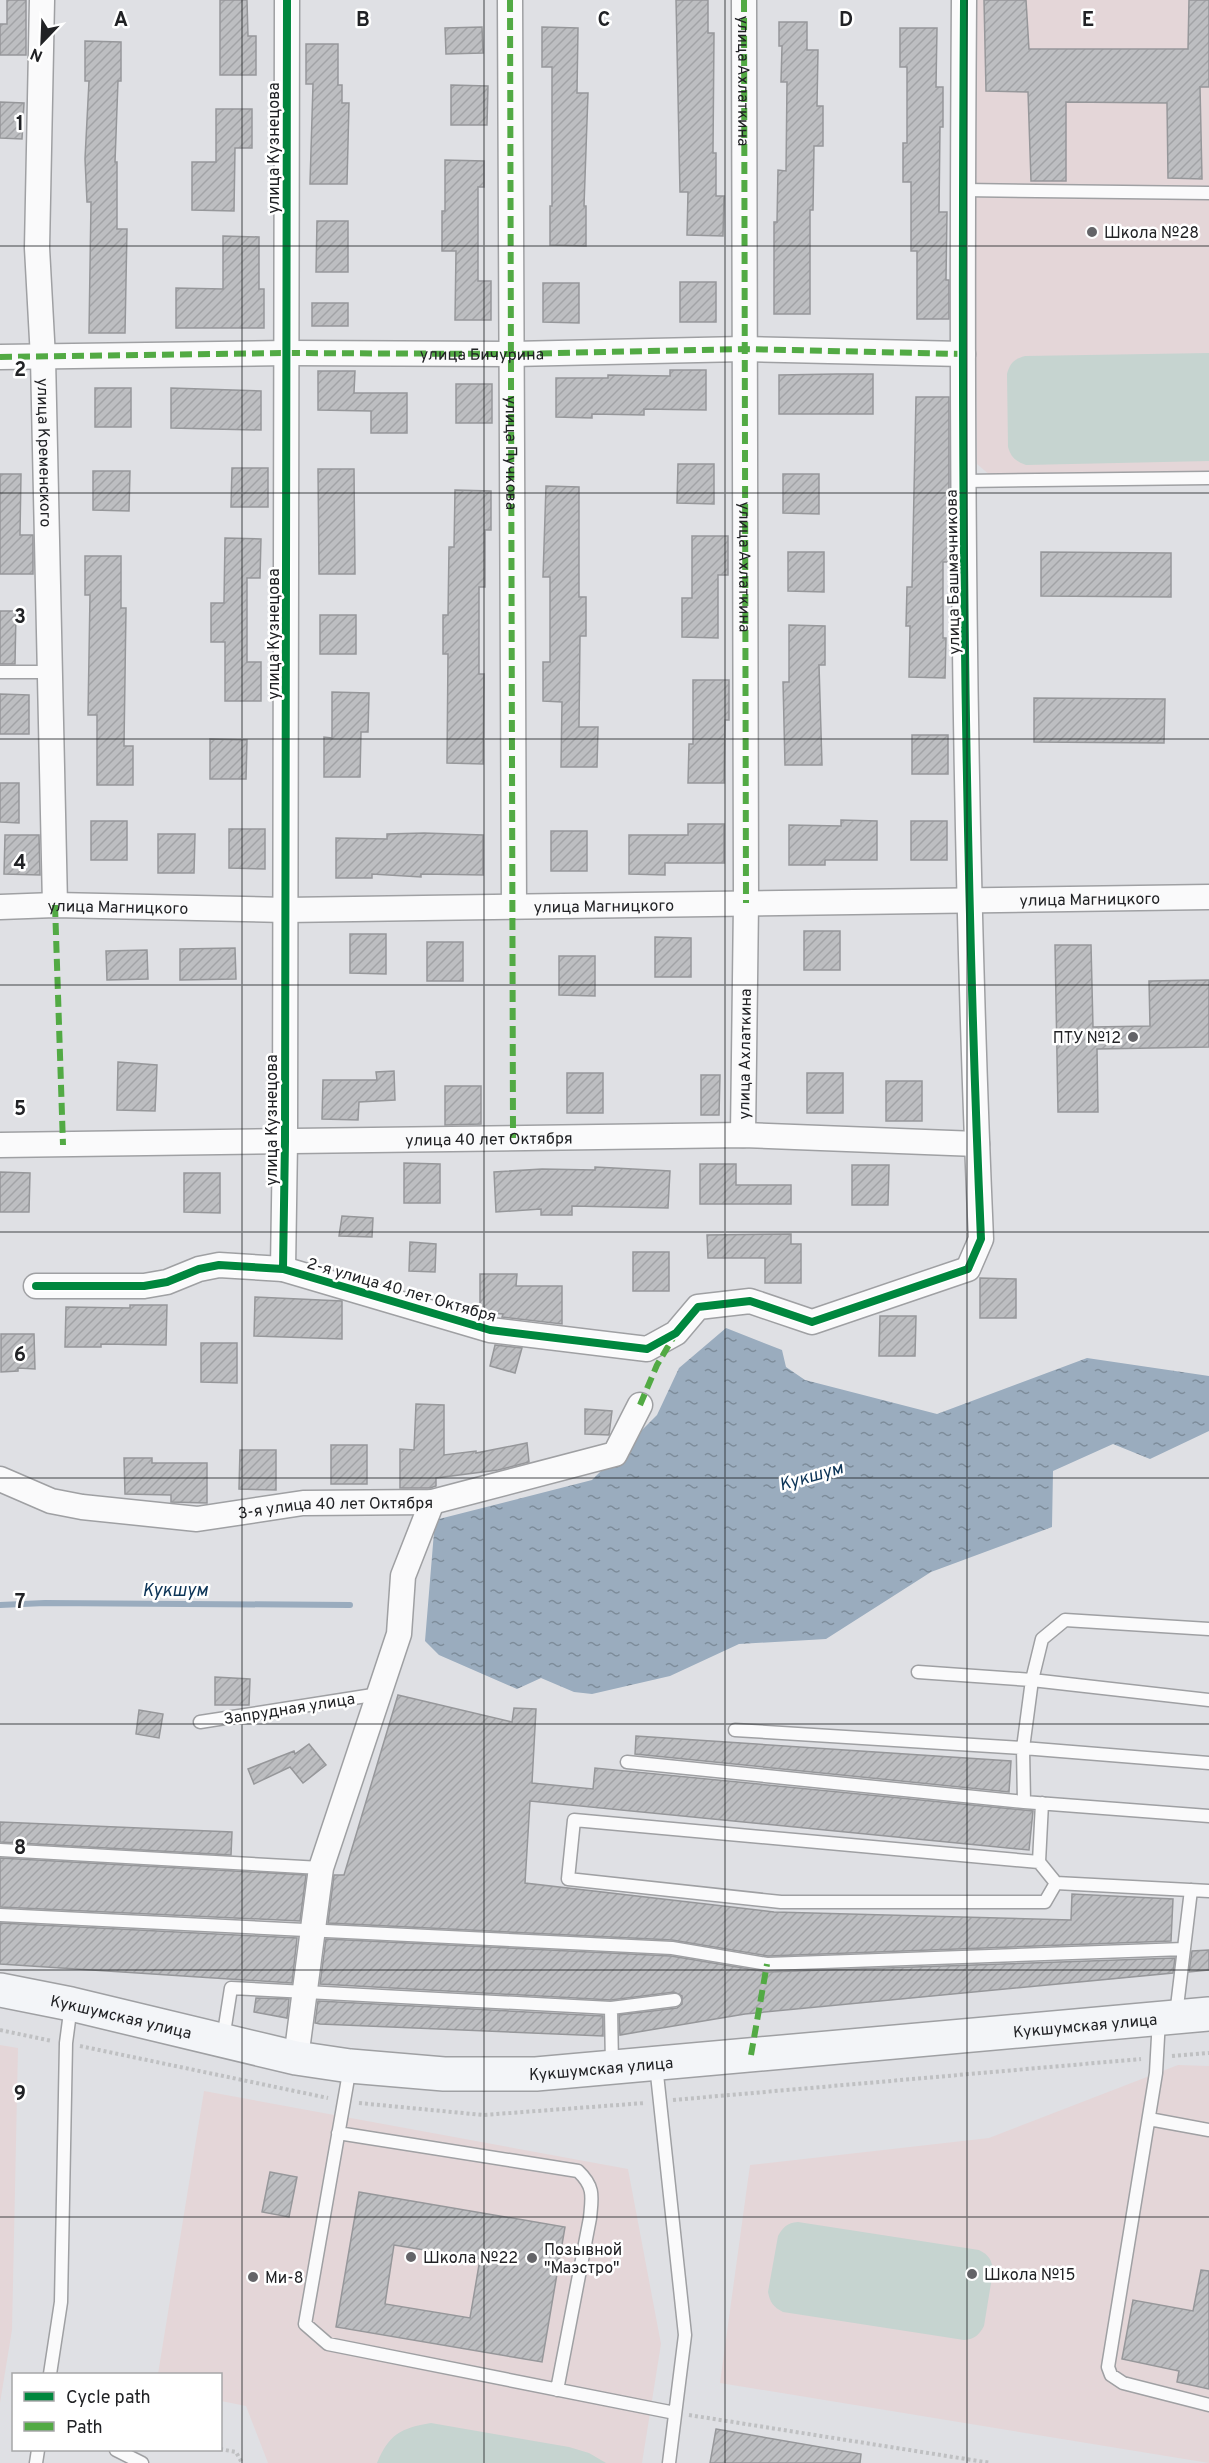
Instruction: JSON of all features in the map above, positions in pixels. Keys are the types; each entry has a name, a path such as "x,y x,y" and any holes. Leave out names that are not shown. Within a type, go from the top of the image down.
{"street":[{"name":"улица Кременского","path":"42,0 37,248 43,358 48,672 55,905"},
{"name":"улица Кузнецова","path":"283,1269 287,0"},
{"name":"улица Пучкова","path":"510,0 514,906"},
{"name":"улица Ахлаткина","path":"743,1135 746,903 744,0"},
{"name":"улица Башмачникова","path":"964,0 964,481 970,900 977,1144"},
{"name":"улица Бичурина","path":"0,357 287,353 512,354 744,349 963,354"},
{"name":"улица Магницкого","path":"0,907 55,905 285,910 1209,897"},
{"name":"улица 40 лет Октября","path":"0,1145 743,1135 977,1144"},
{"name":"2-я улица 40 лет Октября","path":"36,1286 144,1286 167,1282 199,1269 219,1265 283,1269 490,1330 646,1349 676,1333 698,1308 750,1301 812,1322 968,1269 981,1239 977,1144"},
{"name":"3-я улица 40 лет Октября","path":"0,1479 51,1501 82,1507 197,1519 303,1503 432,1502 615,1454 640,1405"},
{"path":"296,2058 321,1868 399,1634 403,1576 432,1502"},
{"name":"Кукшумская улица","path":"0,1990 71,2004 296,2058 350,2066 444,2074 536,2074 1209,2014"}],"lane":[{"path":"963,190 1209,193"},
{"path":"964,481 1209,478"},
{"path":"0,672 48,672"},
{"path":"1024,1802 1023,1748 1032,1680 1042,1639 1065,1620 1209,1629"},
{"path":"918,1672 1032,1680 1209,1700"},
{"name":"Запрудная улица","path":"200,1722 379,1694"},
{"path":"735,1731 1023,1748 1209,1763"},
{"path":"627,1762 1024,1802 1209,1816"},
{"path":"1042,1803 1039,1862 1056,1883 1209,1891"},
{"path":"1039,1862 574,1820 568,1879 781,1902 1045,1902 1056,1883"},
{"path":"0,1850 321,1868"},
{"path":"1191,1890 1184,1949 1156,2073 1108,2367 1112,2375 1123,2382 1209,2405"},
{"path":"0,1915 672,1948 767,1964 1184,1949"},
{"path":"223,2040 231,1988 611,2008 675,2000"},
{"path":"50,2373 61,2302 66,2043 71,2004"},
{"path":"611,2008 612,2067"},
{"path":"656,2064 685,2335 669,2463"},
{"path":"350,2066 305,2324 328,2344 675,2413"},
{"path":"1149,2118 1209,2130"},
{"path":"338,2133 578,2171 589,2181 592,2195 590,2218 557,2390"},
{"path":"118,2451 142,2463"}],"path":[{"path":"675,2413 991,2463"},
{"path":"222,2449 236,2452 242,2463"}],"shaded area":[{"name":"Школа №28","path":"973,0 1209,0 1209,471 992,477 977,464"},
{"path":"1209,353 1209,461 1026,465 1014,458 1008,447 1007,374 1011,364 1018,359 1025,356"},
{"path":"0,2045 18,2048 12,2330 0,2403"},
{"name":"Школа №15","path":"1178,2065 1209,2066 1209,2463 720,2383 750,2165 989,2138"},
{"name":"Школа №22","path":"204,2091 628,2169 661,2344 642,2463 268,2463 246,2406 222,2401 222,2373 158,2373"},
{"path":"798,2222 979,2250 988,2256 993,2271 984,2326 976,2336 964,2340 783,2312 772,2304 768,2292 778,2236 786,2226"},
{"path":"431,2423 569,2447 589,2453 606,2463 377,2463 386,2445 397,2434 412,2427"}],"water":[{"path":"726,1328 782,1350 786,1367 805,1380 937,1414 1087,1358 1209,1376 1209,1431 1150,1459 1113,1444 1053,1471 1052,1527 931,1572 826,1639 739,1644 670,1676 592,1694 574,1692 541,1678 517,1689 439,1655 425,1641 435,1520 592,1480 657,1415 679,1368"}],"building":[{"path":"7,0 26,0 26,55 0,55 0,24 7,24"},
{"path":"220,0 247,0 248,36 256,36 256,75 220,75"},
{"path":"676,0 708,0 708,33 714,33 713,153 716,153 716,196 724,196 723,236 687,235 688,192 680,192"},
{"path":"984,0 1026,0 1029,49 1188,49 1189,0 1209,0 1209,87 1200,87 1202,179 1168,178 1167,103 1066,102 1066,181 1031,181 1028,92 986,91"},
{"path":"779,22 807,22 807,50 818,50 817,106 823,106 823,146 814,146 813,210 810,210 810,314 774,314 774,222 777,222 778,170 786,171 787,82 781,82 782,46 779,46"},
{"path":"482,27 483,53 446,54 445,28"},
{"path":"542,27 578,28 577,93 588,93 584,206 586,206 586,246 550,245 552,67 542,67"},
{"path":"900,28 937,28 936,87 943,87 939,212 947,212 946,280 949,280 949,319 917,319 917,251 911,251 911,182 903,182 903,143 907,143 907,67 900,67"},
{"path":"85,41 121,42 121,81 118,81 115,162 117,162 117,229 127,229 125,333 89,333 91,202 87,202 85,159 89,81 85,81"},
{"path":"306,44 338,44 338,85 342,85 342,103 349,103 347,184 310,184 313,84 306,84"},
{"path":"451,85 488,86 487,125 451,125"},
{"path":"0,102 24,103 22,139 0,138"},
{"path":"216,109 252,109 252,148 235,148 234,211 192,210 192,162 216,162"},
{"path":"445,160 484,161 484,187 478,187 478,281 491,281 491,320 455,320 456,251 442,251"},
{"path":"317,221 348,221 348,272 316,272"},
{"path":"223,236 259,237 259,289 264,289 264,328 176,328 176,288 223,289"},
{"path":"680,282 716,282 716,322 680,322"},
{"path":"543,283 579,283 579,323 543,322"},
{"path":"312,303 348,303 348,326 312,326"},
{"path":"670,370 706,370 706,410 644,409 644,415 592,414 592,418 556,417 556,378 608,378 608,375 670,376"},
{"path":"318,371 355,371 354,393 407,393 407,433 371,433 371,411 318,410"},
{"path":"873,374 873,414 779,414 779,375"},
{"path":"456,384 492,384 492,423 456,423"},
{"path":"95,388 131,388 131,427 95,427"},
{"path":"171,388 261,391 261,430 171,428"},
{"path":"916,397 949,397 949,562 943,562 945,678 909,677 910,626 906,626 907,587 912,587"},
{"path":"678,464 714,464 714,504 677,503"},
{"path":"232,468 268,468 268,507 231,507"},
{"path":"318,469 354,469 355,574 319,574"},
{"path":"93,471 130,471 129,511 93,510"},
{"path":"0,474 21,474 20,535 33,535 33,574 0,574"},
{"path":"783,474 819,474 819,514 783,513"},
{"path":"546,486 579,487 579,597 586,597 586,636 580,636 579,727 598,727 597,767 561,767 562,702 543,701 543,662 550,662 550,577 543,577"},
{"path":"455,490 491,491 491,530 485,530 485,587 479,587 479,674 484,674 483,764 447,763 448,654 443,654 443,615 448,615 449,547 454,547"},
{"path":"692,536 728,536 728,575 718,575 718,638 682,637 682,598 692,598"},
{"path":"225,538 261,539 260,578 247,578 247,662 261,662 261,701 225,701 225,642 211,642 211,603 224,603"},
{"path":"788,552 824,552 824,592 788,591"},
{"path":"1041,552 1171,553 1171,597 1041,596"},
{"path":"85,556 121,556 121,608 126,608 124,746 133,746 133,785 97,785 97,715 88,715 90,595 85,595"},
{"path":"0,611 16,611 15,664 0,664"},
{"path":"320,615 356,615 356,654 320,654"},
{"path":"789,625 825,626 825,665 819,665 822,765 785,765 783,682 789,682"},
{"path":"693,680 729,680 729,720 725,720 724,783 688,783 689,744 693,744"},
{"path":"332,692 369,693 368,732 361,732 360,777 324,777 324,737 332,738"},
{"path":"0,694 29,695 29,734 0,734"},
{"path":"1034,698 1165,699 1164,743 1034,742"},
{"path":"912,735 948,735 948,774 912,774"},
{"path":"210,739 247,740 246,779 210,779"},
{"path":"0,783 19,783 19,823 0,822"},
{"path":"841,820 877,821 877,860 825,860 825,865 789,865 789,825 841,826"},
{"path":"91,821 127,821 127,860 91,860"},
{"path":"911,821 947,821 947,860 911,860"},
{"path":"688,824 724,824 724,863 665,863 665,875 629,874 629,835 688,835"},
{"path":"229,829 265,829 265,869 229,868"},
{"path":"551,831 587,831 587,871 551,871"},
{"path":"158,834 195,834 194,873 158,873"},
{"path":"387,834 483,835 483,875 421,874 421,877 372,874 372,878 336,878 336,838 387,839"},
{"path":"5,835 39,835 40,875 4,874"},
{"path":"804,931 840,931 840,970 804,970"},
{"path":"350,934 386,934 386,974 350,973"},
{"path":"655,937 691,938 691,977 655,977"},
{"path":"427,942 463,942 463,981 427,981"},
{"name":"ПТУ №12","path":"1055,945 1091,945 1093,1027 1150,1026 1149,981 1209,980 1209,1047 1097,1049 1098,1112 1058,1112"},
{"path":"235,948 236,979 180,980 180,949"},
{"path":"147,950 148,979 107,980 106,951"},
{"path":"559,956 595,956 595,996 559,995"},
{"path":"118,1062 157,1065 155,1111 117,1110"},
{"path":"394,1071 395,1100 359,1102 358,1120 322,1119 323,1080 377,1080 376,1072"},
{"path":"567,1073 603,1073 603,1113 567,1113"},
{"path":"807,1073 843,1073 843,1113 807,1113"},
{"path":"701,1075 720,1075 719,1115 701,1115"},
{"path":"886,1081 922,1081 922,1121 886,1121"},
{"path":"445,1086 481,1086 481,1124 445,1125"},
{"path":"404,1163 440,1164 440,1203 404,1203"},
{"path":"700,1164 736,1164 736,1185 791,1185 791,1204 700,1204"},
{"path":"852,1165 889,1165 888,1205 852,1205"},
{"path":"595,1167 670,1171 668,1208 572,1206 572,1215 541,1215 541,1209 496,1212 494,1172 542,1169 595,1170"},
{"path":"0,1172 30,1173 29,1212 0,1212"},
{"path":"184,1173 220,1173 220,1213 184,1212"},
{"path":"342,1216 373,1218 372,1237 339,1236"},
{"path":"791,1234 791,1244 801,1244 801,1283 765,1283 765,1258 708,1258 707,1235"},
{"path":"410,1242 436,1244 435,1272 409,1271"},
{"path":"633,1252 669,1252 669,1291 633,1291"},
{"path":"480,1274 517,1274 516,1286 562,1286 562,1324 480,1312"},
{"path":"980,1278 1016,1279 1016,1318 980,1318"},
{"path":"255,1297 342,1301 342,1339 254,1336"},
{"path":"130,1305 167,1305 166,1345 101,1344 101,1347 65,1347 66,1307 130,1308"},
{"path":"880,1316 916,1316 915,1356 879,1356"},
{"path":"1,1334 34,1334 35,1369 18,1368 18,1371 1,1372"},
{"path":"201,1343 237,1343 237,1383 201,1382"},
{"path":"495,1345 522,1348 515,1373 490,1366"},
{"path":"416,1404 444,1405 444,1455 476,1451 476,1453 527,1443 529,1462 498,1470 436,1478 436,1486 430,1488 400,1488 400,1449 414,1450"},
{"path":"585,1409 612,1411 609,1435 585,1434"},
{"path":"331,1445 367,1445 367,1484 331,1484"},
{"path":"240,1450 276,1450 276,1490 239,1489"},
{"path":"124,1458 152,1458 152,1463 207,1463 207,1503 171,1502 171,1495 125,1494"},
{"path":"215,1677 250,1679 249,1705 215,1705"},
{"path":"398,1695 512,1722 514,1708 536,1709 532,1783 593,1789 595,1768 1033,1811 1029,1850 530,1801 525,1883 774,1912 1071,1920 1072,1894 1173,1899 1171,1941 768,1956 672,1940 328,1923 334,1875 344,1875"},
{"path":"139,1710 163,1714 159,1738 136,1734"},
{"path":"636,1736 1011,1761 1009,1792 635,1754"},
{"path":"309,1744 326,1765 303,1783 290,1767 254,1784 248,1769 294,1751 295,1754"},
{"path":"0,1822 232,1832 231,1855 0,1842"},
{"path":"0,1858 306,1875 300,1921 0,1907"},
{"path":"0,1923 297,1938 292,1983 0,1964"},
{"path":"326,1939 671,1956 767,1972 1175,1958 1173,1973 745,2014 620,2035 619,2015 677,2008 682,2004 682,1996 674,1992 611,2000 320,1984"},
{"path":"1209,1950 1209,1970 1189,1972 1192,1951"},
{"path":"256,1998 289,1999 287,2018 254,2012"},
{"path":"318,2001 603,2016 603,2036 320,2024 315,2023"},
{"path":"270,2172 297,2177 289,2217 262,2212"},
{"path":"359,2192 565,2227 542,2362 336,2327","holes":["394,2245 480,2259 470,2318 385,2304"]},
{"path":"1201,2270 1209,2271 1209,2389 1177,2382 1179,2371 1122,2359 1133,2300 1193,2311"},
{"path":"716,2429 861,2454 860,2463 710,2463"}],"waterway":[{"name":"Кукшум","path":"0,1605 45,1603 350,1605"}],"marked path":[{"path":"510,0 513,1138"},
{"path":"744,0 746,903"},
{"path":"0,357 287,353 512,354 744,349 963,354"},
{"path":"55,905 63,1145"},
{"path":"640,1405 657,1365 673,1338"},
{"path":"751,2055 767,1964"}],"cycle path":[{"path":"283,1269 287,0"},
{"path":"36,1286 144,1286 167,1282 199,1269 219,1265 283,1269 490,1330 647,1349 676,1333 698,1307 750,1301 812,1322 968,1269 981,1239 967,774 963,310 964,0"}],"place":[{"name":"Школа №28","path":"1092,232"},
{"name":"ПТУ №12","path":"1133,1037"},
{"name":"Школа №22","path":"411,2257"},
{"name":"Позывной \"Маэстро\"","path":"532,2258"},
{"name":"Школа №15","path":"972,2274"},
{"name":"Ми-8","path":"253,2277"}]}
